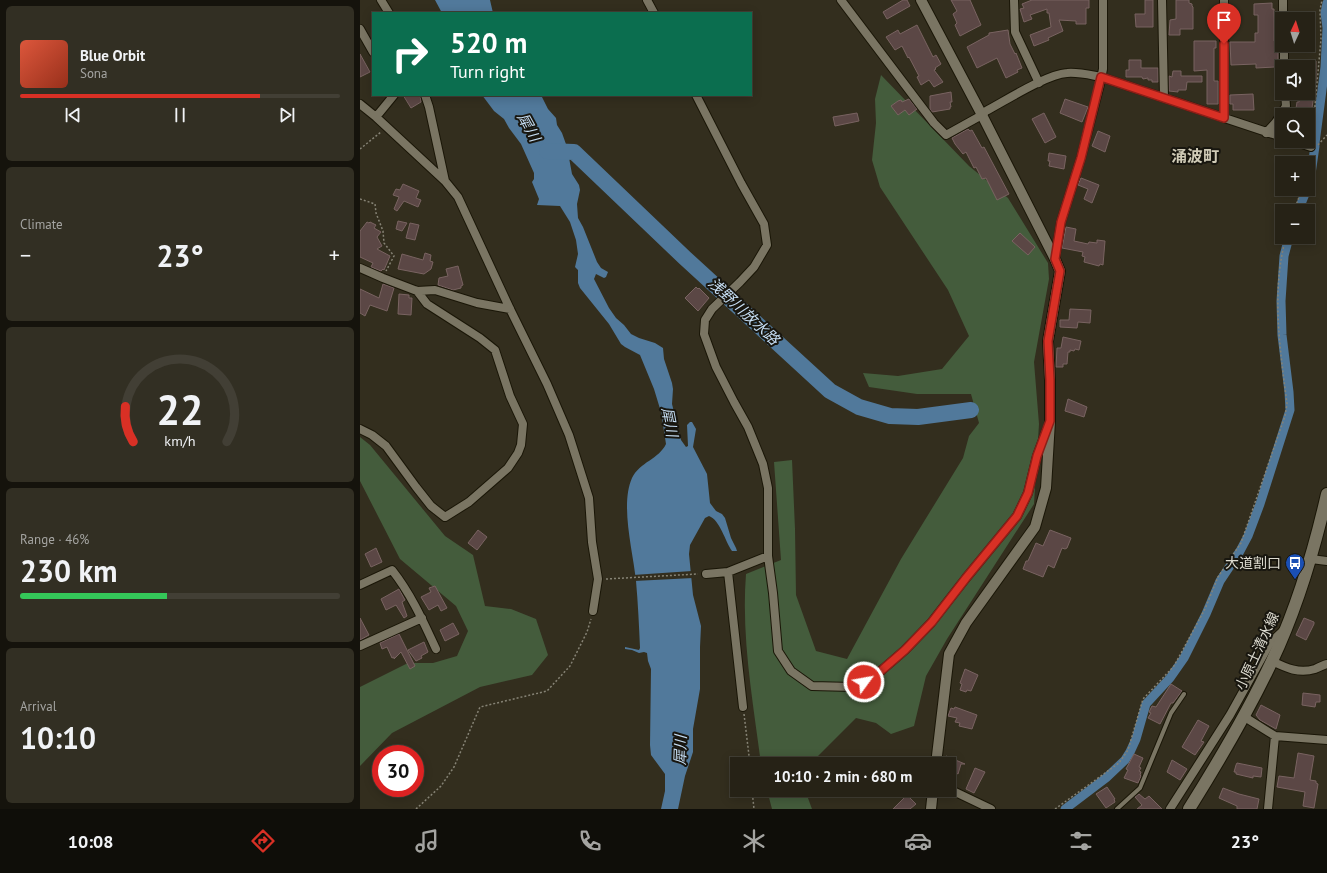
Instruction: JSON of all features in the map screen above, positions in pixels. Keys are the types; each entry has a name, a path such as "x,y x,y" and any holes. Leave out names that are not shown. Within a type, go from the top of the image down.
{"main road":[{"name":"小原土清水線","path":"1189,809 1243,716 1272,661 1311,559 1327,494"}],"street":[{"path":"381,0 388,12"},
{"path":"647,0 653,12"},
{"path":"841,0 934,123 946,135 982,115 986,111 1039,83 1066,73 1082,73 1101,77 1275,135"},
{"path":"921,0 982,115 1060,271 1048,341 1050,421 1046,488 1035,527 966,623 949,654 937,757"},
{"path":"1055,259 1061,222 1081,158 1103,69 1103,0"},
{"path":"1162,0 1164,98"},
{"path":"1224,0 1224,118"},
{"path":"1283,0 1283,12"},
{"path":"1015,1 1015,32 1039,83"},
{"path":"360,29 372,50"},
{"path":"376,116 393,96"},
{"path":"425,96 445,181"},
{"path":"696,96 740,183 764,224 767,245 754,267 712,309 704,320 704,334 716,367 748,427 763,464 768,488 768,556 778,651 791,671 812,686 853,687 875,676 910,645 932,622 1017,516 1028,493 1037,456 1050,421"},
{"path":"1266,132 1276,122 1286,106 1286,100"},
{"path":"360,104 376,116 445,181 458,197 546,384 569,435 588,498 592,542 598,579 593,611"},
{"path":"360,268 418,292 434,290 477,303 510,309"},
{"path":"360,428 386,446 421,494 431,506 445,517 469,502 508,468 518,453 521,445 523,424 510,396 495,350 480,338 427,304 418,292"},
{"path":"706,574 728,572 768,556"},
{"path":"1311,559 1327,561"},
{"path":"360,585 392,570 405,586 436,649"},
{"path":"728,572 743,707"},
{"path":"360,646 422,618"},
{"path":"1170,809 1230,714 1270,643 1285,628"},
{"path":"1272,661 1287,669 1300,671 1314,669 1327,664"},
{"path":"1243,716 1275,736 1327,740"},
{"path":"1268,809 1275,736"},
{"path":"956,792 989,809"},
{"path":"931,809 932,797"}],"lane":[{"path":"1117,809 1140,788 1171,713 1184,694"}],"path":[{"path":"1315,108 1321,39 1320,10 1322,0"},
{"path":"360,149 387,127"},
{"path":"1315,146 1319,145 1327,135"},
{"path":"360,199 375,204 376,213 384,231 384,242 394,256 383,278"},
{"path":"1055,809 1119,763 1128,750 1143,699 1174,666 1205,609 1218,577 1241,543 1285,416 1287,404 1278,314 1278,278 1284,244"},
{"path":"598,579 706,574"},
{"path":"416,809 441,786 454,767 480,707 547,691 570,666 587,632 593,611"},
{"path":"743,707 749,757"},
{"path":"753,797 754,809"}],"green space":[{"path":"881,75 969,166 1008,198 1048,263 1049,279 1034,362 1039,424 1034,504 947,639 926,676 914,726 891,734 876,723 856,718 817,757 760,757 746,645 746,574 781,560 774,462 792,460 796,595 816,651 847,659 901,559 963,458 969,436 979,423 971,394 917,394 869,387 863,373 898,376 942,369 969,336 948,290 880,187 872,160 876,123 875,99"},
{"path":"360,437 370,445 445,536 473,555 485,606 511,609 536,619 548,655 532,675 480,687 392,733 380,745 372,745 372,754 360,766 360,687 408,663 433,663 457,656 468,631 456,606 400,559 360,481"},
{"path":"769,797 808,797 812,809 772,809"}],"water":[{"path":"435,0 490,0 493,12 441,12"},
{"name":"犀川","path":"483,96 542,96 548,109 556,118 557,125 562,133 567,147 572,174 579,185 580,190 577,204 578,218 597,262 601,268 608,272 604,278 596,274 594,279 609,308 631,334 655,343 663,348 664,359 672,383 672,404 681,440 686,447 688,446 687,425 692,422 696,429 693,447 707,474 710,503 716,511 722,514 725,518 737,551 732,551 719,526 713,518 709,516 705,518 690,545 689,554 693,595 701,626 700,689 693,729 693,752 685,776 678,809 661,809 665,791 665,774 651,755 651,669 647,653 639,653 625,649 625,647 639,650 640,648 636,581 628,528 627,501 632,478 635,473 659,453 666,444 661,412 654,389 640,355 621,344 609,324 580,288 578,283 578,270 575,267 578,254 576,240 570,222 560,206 537,205 539,199 532,182 534,179 534,173 521,144 504,119 494,111"}],"pier":[{"path":"692,571 693,578 634,581 633,575"}],"building":[{"path":"903,0 907,0 910,6 887,19 883,12"},
{"path":"951,0 970,0 981,25 960,36 955,25 957,23 953,14 957,11"},
{"path":"1032,0 1089,0 1089,8 1086,8 1086,24 1076,24 1076,21 1059,20 1063,31 1048,38 1049,40 1034,46 1030,35 1051,27 1047,9 1030,15 1032,19 1024,22 1020,9 1024,8 1022,4"},
{"path":"1145,0 1153,0 1153,27 1136,27 1135,14 1145,14"},
{"path":"1176,0 1189,0 1189,3 1192,4 1193,29 1180,29 1180,35 1169,35 1170,20 1176,19"},
{"path":"1272,3 1272,9 1274,9 1275,52 1278,52 1278,60 1275,60 1275,67 1256,68 1256,64 1231,65 1230,42 1255,42 1255,33 1258,33 1258,15 1254,15 1254,4"},
{"path":"917,25 933,57 936,55 941,64 934,70 943,82 934,87 929,80 921,85 917,77 919,76 902,46 895,50 886,37 898,30 900,34"},
{"path":"1008,30 1010,44 1015,54 1016,53 1022,68 1017,70 1018,72 1006,78 997,58 977,68 967,47 989,35 989,33"},
{"path":"1194,41 1216,41 1216,48 1214,48 1214,81 1218,81 1218,104 1207,104 1207,70 1194,71"},
{"path":"360,54 370,72 360,77"},
{"path":"1129,60 1141,60 1141,68 1158,68 1158,82 1152,82 1152,80 1148,80 1148,78 1143,79 1142,77 1126,77 1126,70 1129,70"},
{"path":"1315,61 1316,61 1315,87"},
{"path":"1173,71 1181,71 1181,76 1202,76 1202,82 1187,82 1186,90 1178,90 1178,92 1169,91 1169,76 1172,77"},
{"path":"951,92 952,102 950,102 950,109 932,112 930,109 930,96"},
{"path":"1253,94 1254,110 1233,110 1233,104 1230,104 1230,95"},
{"path":"404,96 420,96 421,102 411,108"},
{"path":"909,99 917,109 909,115 905,110 898,115 891,106 898,101 901,100 902,102"},
{"path":"1065,99 1088,107 1082,122 1060,113"},
{"path":"1299,100 1313,100 1312,108 1296,108 1297,102 1299,102"},
{"path":"857,113 859,121 835,126 833,117"},
{"path":"1044,113 1056,137 1045,143 1032,119"},
{"path":"968,129 970,131 972,130 982,148 984,147 1009,194 997,200 986,178 982,179 976,167 974,168 966,152 963,154 955,144 952,138"},
{"path":"1098,131 1110,136 1105,152 1092,146"},
{"path":"1049,153 1066,156 1064,169 1049,166"},
{"path":"1081,178 1099,185 1092,203 1084,199 1088,189 1078,185"},
{"path":"403,184 419,191 416,198 421,200 418,207 404,201 397,211 394,209 399,197 393,195 396,189 400,190"},
{"path":"398,221 407,223 402,231 396,229"},
{"path":"367,222 376,225 374,228 381,232 377,237 382,246 377,249 390,256 384,270 383,269 381,271 371,267 373,263 360,257 360,231"},
{"path":"410,223 419,225 415,240 406,238"},
{"path":"1066,227 1076,229 1074,241 1088,244 1089,242 1097,243 1097,240 1105,241 1103,265 1100,264 1099,266 1084,262 1085,257 1082,256 1083,252 1062,248"},
{"path":"1020,233 1035,247 1028,255 1012,241"},
{"path":"425,253 431,255 430,261 433,262 431,269 424,274 398,269 402,254 423,260"},
{"path":"458,266 463,285 461,288 453,290 438,285 439,278 448,276 446,269"},
{"path":"383,284 394,288 387,311 370,305 365,316 360,313 360,289 379,298"},
{"path":"696,287 709,298 698,311 685,298"},
{"path":"399,294 409,295 409,298 412,298 411,315 398,314"},
{"path":"1070,309 1091,310 1090,323 1078,322 1077,328 1060,327 1060,320 1069,320"},
{"path":"1063,337 1081,341 1079,350 1070,350 1070,352 1068,352 1067,364 1063,364 1063,367 1056,367 1057,348 1061,348"},
{"path":"1068,399 1087,407 1084,417 1065,411"},
{"path":"478,530 487,537 477,550 468,543"},
{"path":"1050,530 1071,538 1067,548 1062,548 1054,568 1048,565 1043,577 1023,569 1036,543 1043,546"},
{"path":"376,548 382,562 371,567 365,554"},
{"path":"435,586 447,608 441,611 438,605 429,610 421,597 431,592 429,588"},
{"path":"399,589 405,600 402,602 407,616 404,618 396,605 386,610 381,599"},
{"path":"360,618 369,635 360,640"},
{"path":"1304,618 1314,622 1306,640 1296,635"},
{"path":"453,623 459,634 445,641 440,630"},
{"path":"399,634 415,666 410,669 401,652 394,659 394,657 392,658 387,647 382,649 380,643"},
{"path":"424,642 428,652 416,661 408,650"},
{"path":"965,669 978,675 971,691 967,690 966,692 960,690 962,684 960,683"},
{"path":"1171,684 1182,691 1173,703 1171,703 1160,724 1148,718 1151,713 1149,712 1152,706 1156,707"},
{"path":"1303,693 1320,695 1320,702 1316,702 1315,707 1302,705"},
{"path":"1261,705 1280,715 1276,729 1260,720 1256,715"},
{"path":"955,707 977,715 972,729 959,726 960,723 955,722 957,718 948,716 951,708 954,709"},
{"path":"1198,720 1209,726 1201,741 1204,742 1195,755 1182,747"},
{"path":"1298,753 1314,756 1310,780 1316,781 1318,784 1314,808 1303,806 1305,792 1277,787 1279,776 1294,778"},
{"path":"1134,754 1143,758 1139,767 1141,768 1139,771 1141,772 1141,776 1138,783 1124,778 1128,770 1126,769"},
{"path":"956,760 965,764 961,764 958,774 956,773"},
{"path":"1172,760 1187,769 1180,780 1167,772"},
{"path":"1237,763 1262,768 1261,777 1253,776 1253,778 1236,774 1236,772 1234,772"},
{"path":"975,768 985,772 974,793 966,789"},
{"path":"1107,787 1115,799 1115,802 1106,808 1096,794"},
{"path":"1223,788 1259,799 1257,809 1237,809 1237,806 1219,798"},
{"path":"1139,794 1145,799 1149,796 1162,809 1137,809 1142,805 1135,797"},
{"path":"905,797 909,797 916,804 910,809 893,809"}],"waterway":[{"path":"1315,143 1325,67 1327,28 1325,13 1327,3"},
{"path":"1314,156 1315,148"},
{"name":"浅野川放水路","path":"547,151 574,152 685,258 830,391 859,407 890,416 918,417 971,410"},
{"path":"1301,204 1304,196"},
{"path":"1065,809 1106,778 1125,760 1136,739 1146,704 1170,678 1184,658 1206,614 1220,581 1248,536 1260,504 1290,410 1282,335 1281,301 1284,256 1287,244"}],"place":[{"name":"大道割口","path":"1295,580"}],"district":[{"name":"涌波町","path":"1195,156"}],"route":[{"path":"864,682 875,676 905,650 932,622 1017,516 1028,493 1037,456 1050,421 1048,341 1060,271 1055,259 1061,222 1081,158 1101,77 1224,118 1224,44"}]}
